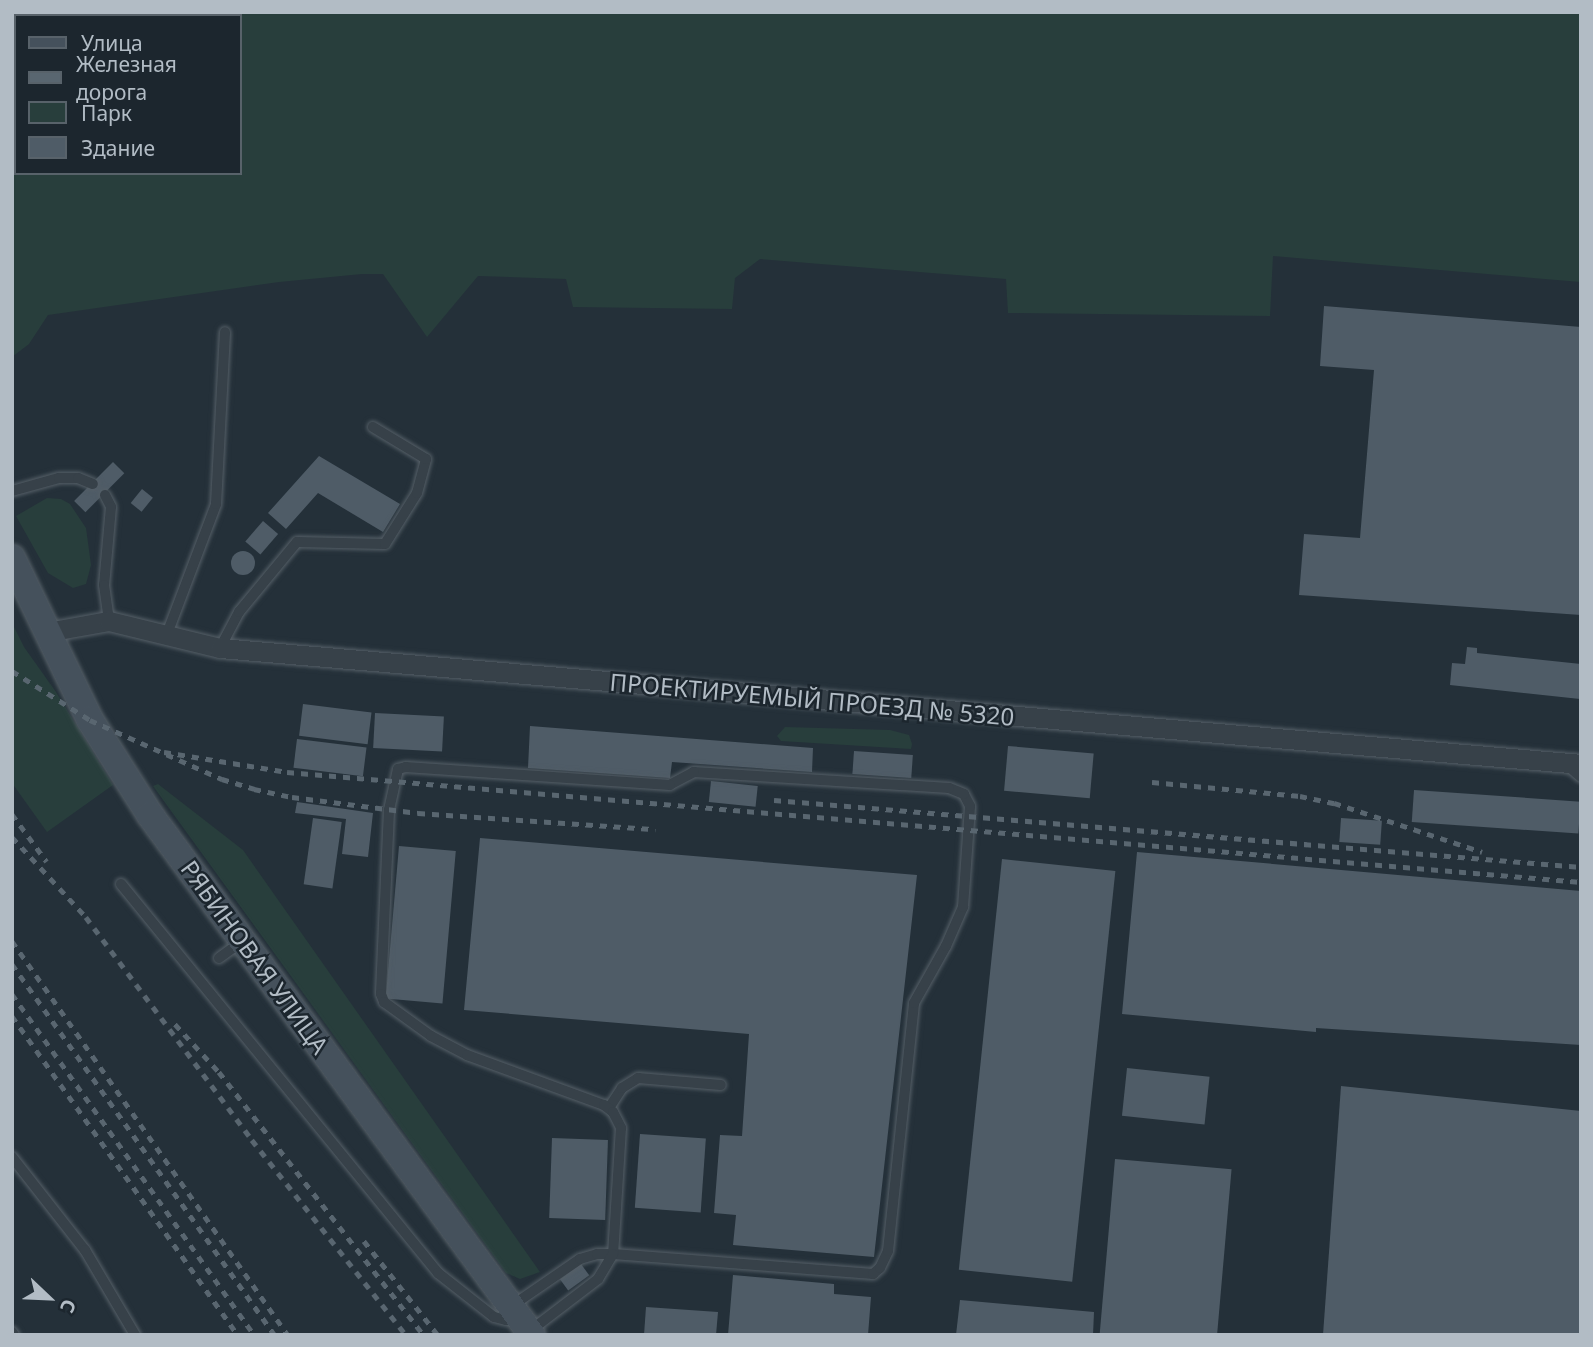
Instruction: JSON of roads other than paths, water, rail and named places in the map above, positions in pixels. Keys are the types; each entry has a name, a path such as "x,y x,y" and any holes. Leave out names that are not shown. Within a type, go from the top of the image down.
{"street":[{"name":"РЯБИНОВАЯ УЛИЦА","path":"12,558 90,720 150,815 522,1322"},
{"name":"ПРОЕКТИРУЕМЫЙ ПРОЕЗД № 5320","path":"47,632 109,621 220,648 1572,763"}],"lane":[{"path":"167,634 216,504 225,332"},
{"path":"220,648 239,612 296,542 385,544 417,493 426,459 373,427"},
{"path":"12,491 59,478 78,478 93,484"},
{"path":"105,495 111,507 104,585 109,621"},
{"path":"1572,763 1581,777"},
{"path":"121,884 438,1273 494,1317 522,1322 598,1279 613,1254 622,1139 618,1119 609,1108 467,1055 431,1036 384,1002 382,994 389,810 398,769 406,767 670,785 694,772 949,788 964,794 970,806 963,907 946,946 914,1003 888,1251 880,1268 873,1274 613,1254 580,1259 522,1322"},
{"path":"219,958 242,941"},
{"path":"609,1108 622,1088 638,1078 721,1085"},
{"path":"12,1157 85,1250 135,1335"}],"railway":[{"path":"12,671 90,720 222,779 254,789 292,797 418,813 655,829"},
{"path":"164,752 287,772 1581,882"},
{"path":"1152,782 1300,796 1334,803 1482,852"},
{"path":"774,800 1581,867"},
{"path":"12,814 47,862"},
{"path":"12,837 86,917 252,1140 406,1335"},
{"path":"12,941 288,1335"},
{"path":"12,964 275,1335"},
{"path":"12,994 254,1335"},
{"path":"12,1016 238,1335"},
{"path":"175,1024 219,1072 424,1335"},
{"path":"364,1241 438,1335"}]}
